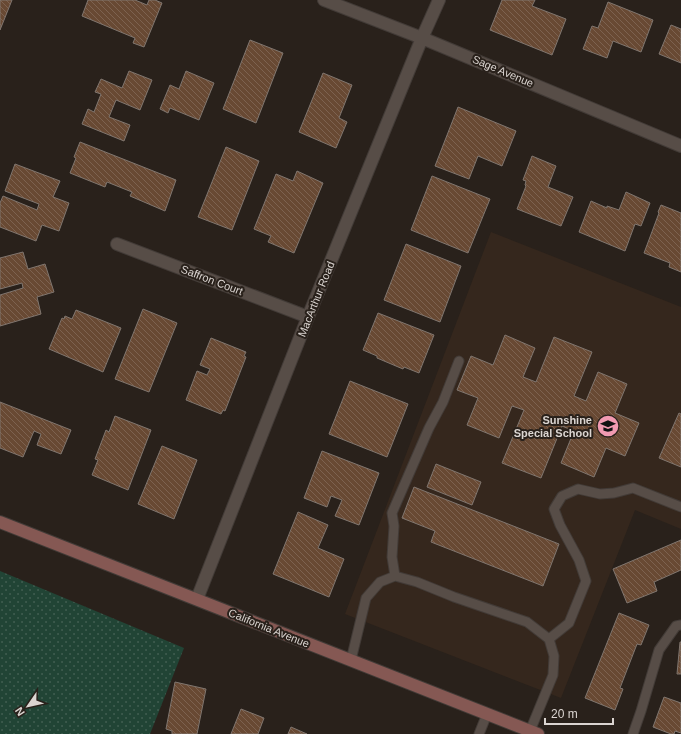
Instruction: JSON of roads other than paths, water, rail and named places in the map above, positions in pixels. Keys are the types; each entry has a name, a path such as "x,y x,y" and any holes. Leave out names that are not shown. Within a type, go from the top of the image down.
{"main road":[{"name":"California Avenue","path":"0,522 534,732"}],"street":[{"name":"Sage Avenue","path":"324,0 422,38 681,146"},
{"name":"MacArthur Road","path":"197,599 308,316 439,0"},
{"name":"Saffron Court","path":"117,244 308,316"}],"lane":[{"path":"395,576 392,557 394,526 392,513 429,428 443,402 459,361"},
{"path":"549,639 569,623 586,581 579,560 560,525 554,509 562,496 578,489 600,494 614,493 632,488 681,507"},
{"path":"351,660 366,598 380,582 395,576 417,582 454,597 527,622 549,639 554,656 553,675 534,732"},
{"path":"633,734 659,650 676,626 681,626"},
{"path":"479,734 487,714"}],"place":[{"name":"Sunshine Special School","path":"608,426"}]}
